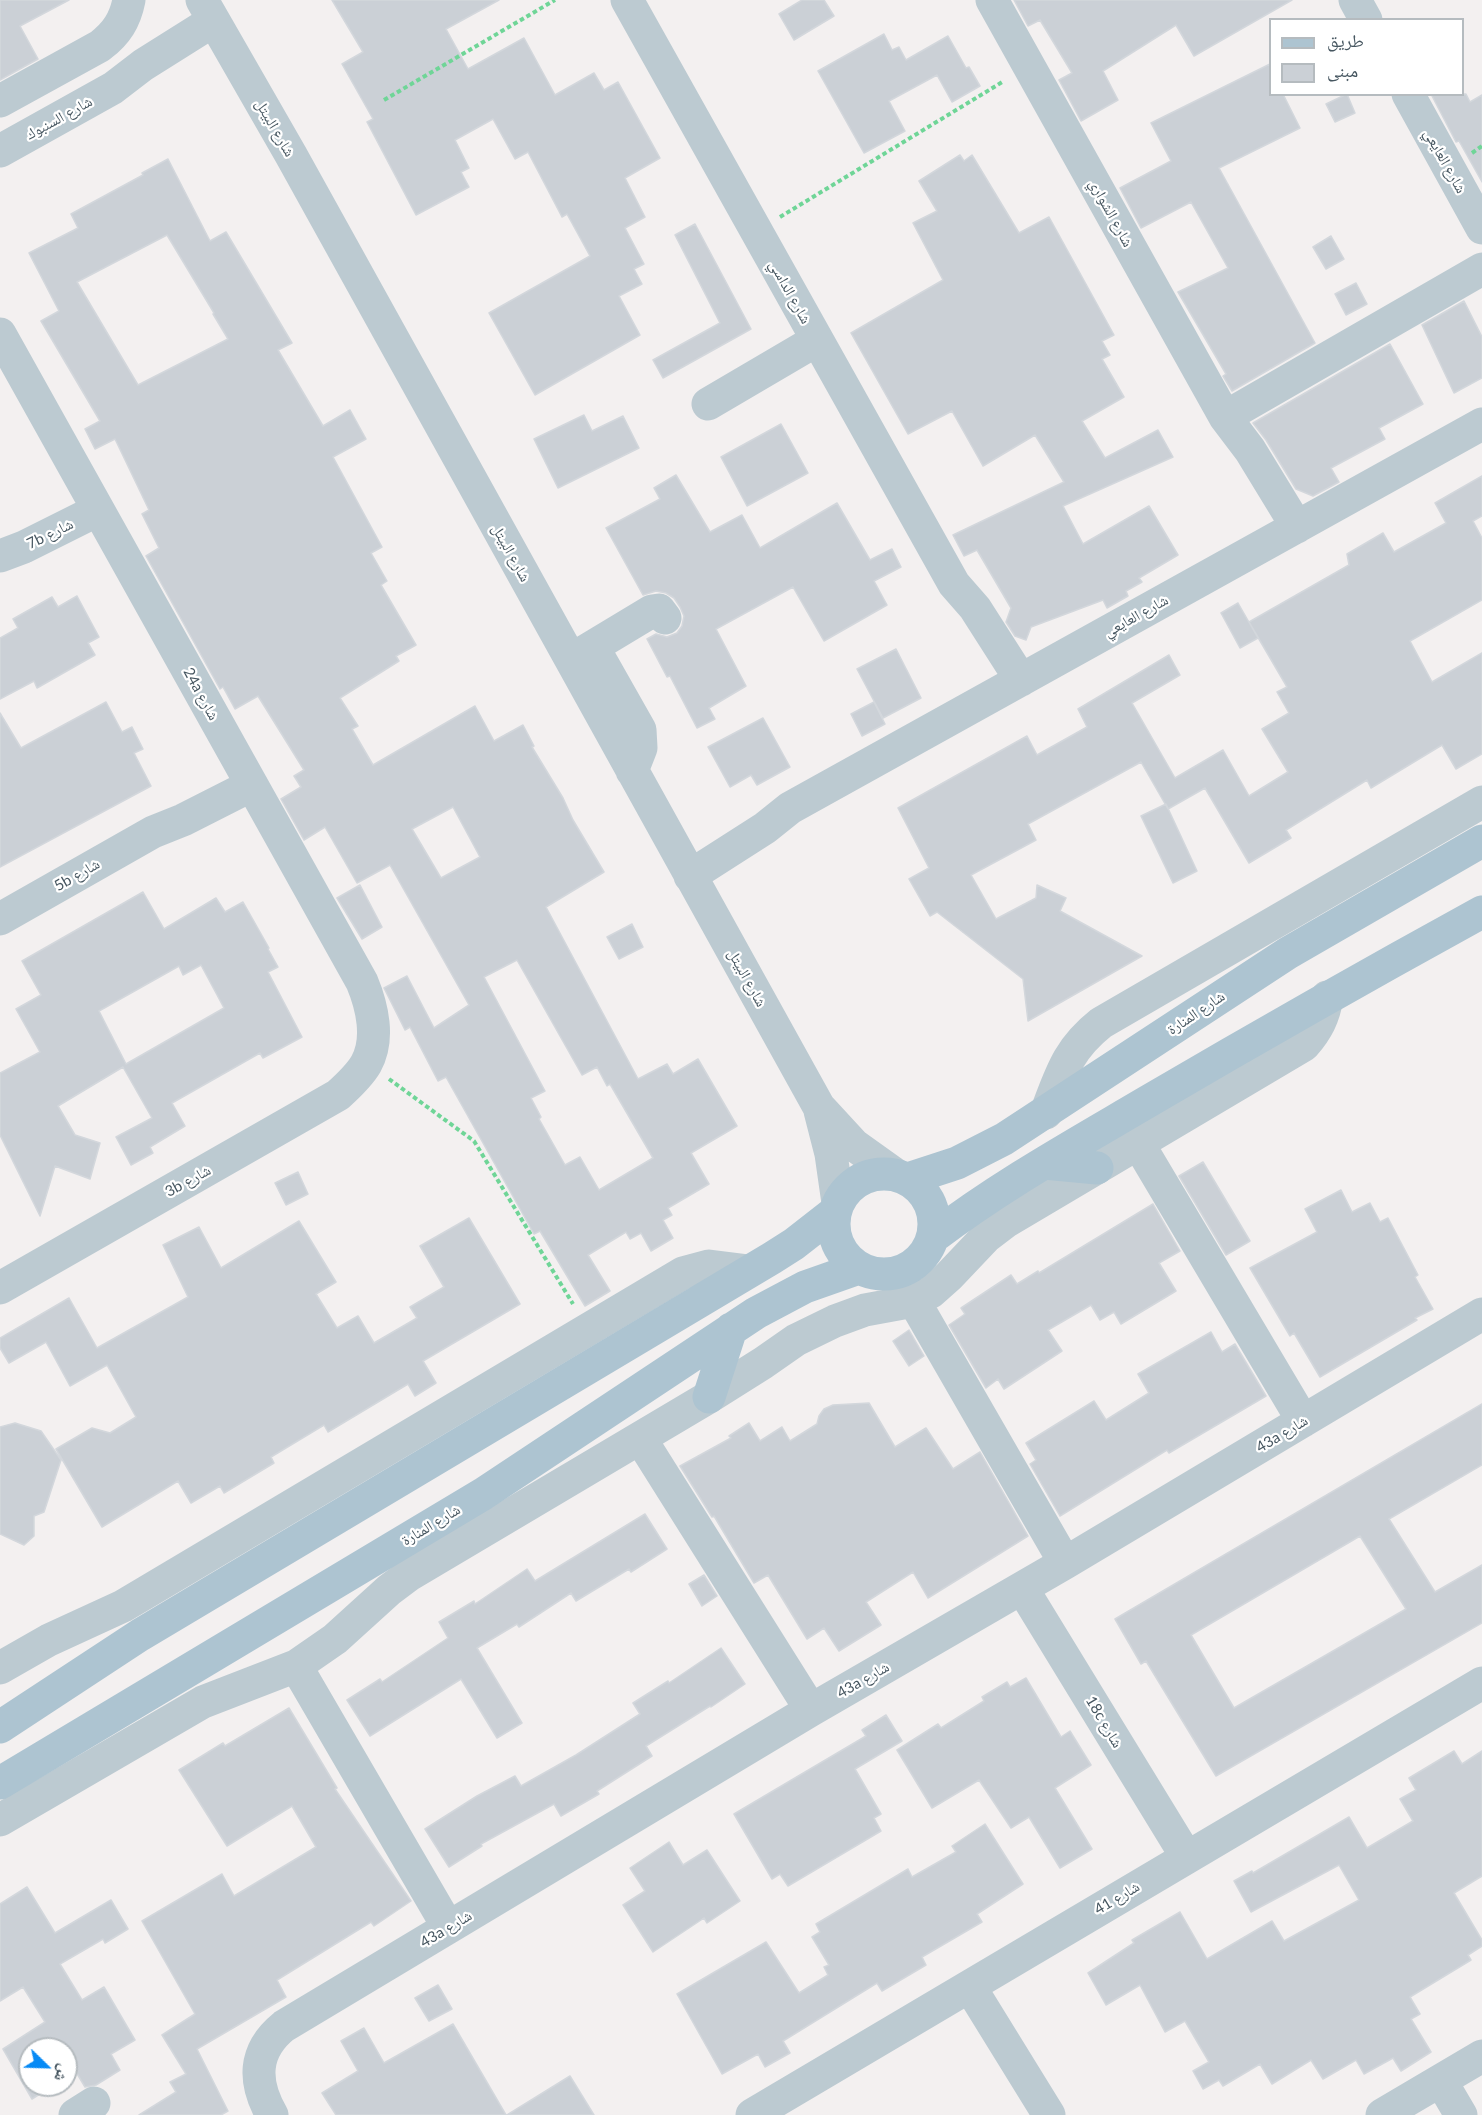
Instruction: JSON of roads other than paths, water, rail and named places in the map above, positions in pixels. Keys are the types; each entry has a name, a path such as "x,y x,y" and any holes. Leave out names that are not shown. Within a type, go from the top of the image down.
{"main road":[{"name":"شارع المنارة","path":"902,1177 933,1172 981,1152 1046,1113 1288,953 1482,841"},
{"path":"932,1238 987,1198 1044,1163 1327,997 1482,912"},
{"path":"1044,1163 1097,1168"},
{"path":"872,1175 902,1177 920,1189 930,1203 934,1220 932,1238 926,1252 916,1263 903,1271 873,1274 846,1258 838,1244 834,1228 837,1207 844,1193 856,1182 872,1175"},
{"path":"0,1727 140,1635 794,1244 837,1207"},
{"name":"شارع المنارة","path":"0,1783 483,1494 731,1329 805,1287 860,1268"},
{"path":"709,1397 731,1329"}],"street":[{"path":"0,101 100,46 112,37 126,13 129,0"},
{"name":"شارع الداسي","path":"627,0 954,584 975,608 1010,686"},
{"name":"شارع الشواري","path":"992,0 1227,421 1250,450 1288,532"},
{"path":"1355,0 1365,18"},
{"name":"شارع السنبوك","path":"0,151 115,86 143,65 213,21"},
{"name":"شارع البيتل","path":"213,21 582,654 632,771 819,1107 854,1144 902,1177"},
{"path":"54,71 115,86"},
{"name":"شارع العايعي","path":"1409,96 1482,228"},
{"path":"1227,421 1482,269"},
{"name":"24a شارع","path":"0,334 362,982 370,1001 373,1022 372,1043 367,1063"},
{"path":"708,404 817,340"},
{"name":"شارع العايعي","path":"684,865 765,828 790,808 1482,424"},
{"name":"7b شارع","path":"0,554 24,547 93,500"},
{"path":"582,654 652,611 659,610 665,618"},
{"name":"5b شارع","path":"0,919 153,832 183,820 247,775"},
{"path":"1046,1113 1073,1049 1101,1023 1482,802"},
{"path":"0,1820 203,1702 296,1666 335,1639 409,1575 709,1397 796,1340 835,1321 866,1310 914,1301 931,1292 986,1237 1007,1221 1304,1045 1316,1031 1324,1015 1327,997"},
{"name":"3b شارع","path":"0,1288 320,1107 338,1095 367,1063"},
{"name":"شارع البيتل","path":"819,1107 831,1154 837,1207"},
{"path":"1138,1143 1303,1421"},
{"path":"0,1668 49,1640 123,1606 689,1271 710,1266 749,1271"},
{"path":"914,1301 1065,1563"},
{"name":"43a شارع","path":"272,2115 261,2088 260,2062 273,2035 284,2026 811,1710 1065,1563 1482,1314"},
{"path":"640,1438 811,1710"},
{"name":"18c شارع","path":"1022,1588 1186,1856"},
{"path":"296,1666 448,1927"},
{"name":"شارع 41","path":"752,2115 970,1987 1186,1856 1482,1683"},
{"path":"970,1987 1049,2115"},
{"path":"1382,2115 1482,2056"},
{"path":"1441,2081 1461,2115"}]}
